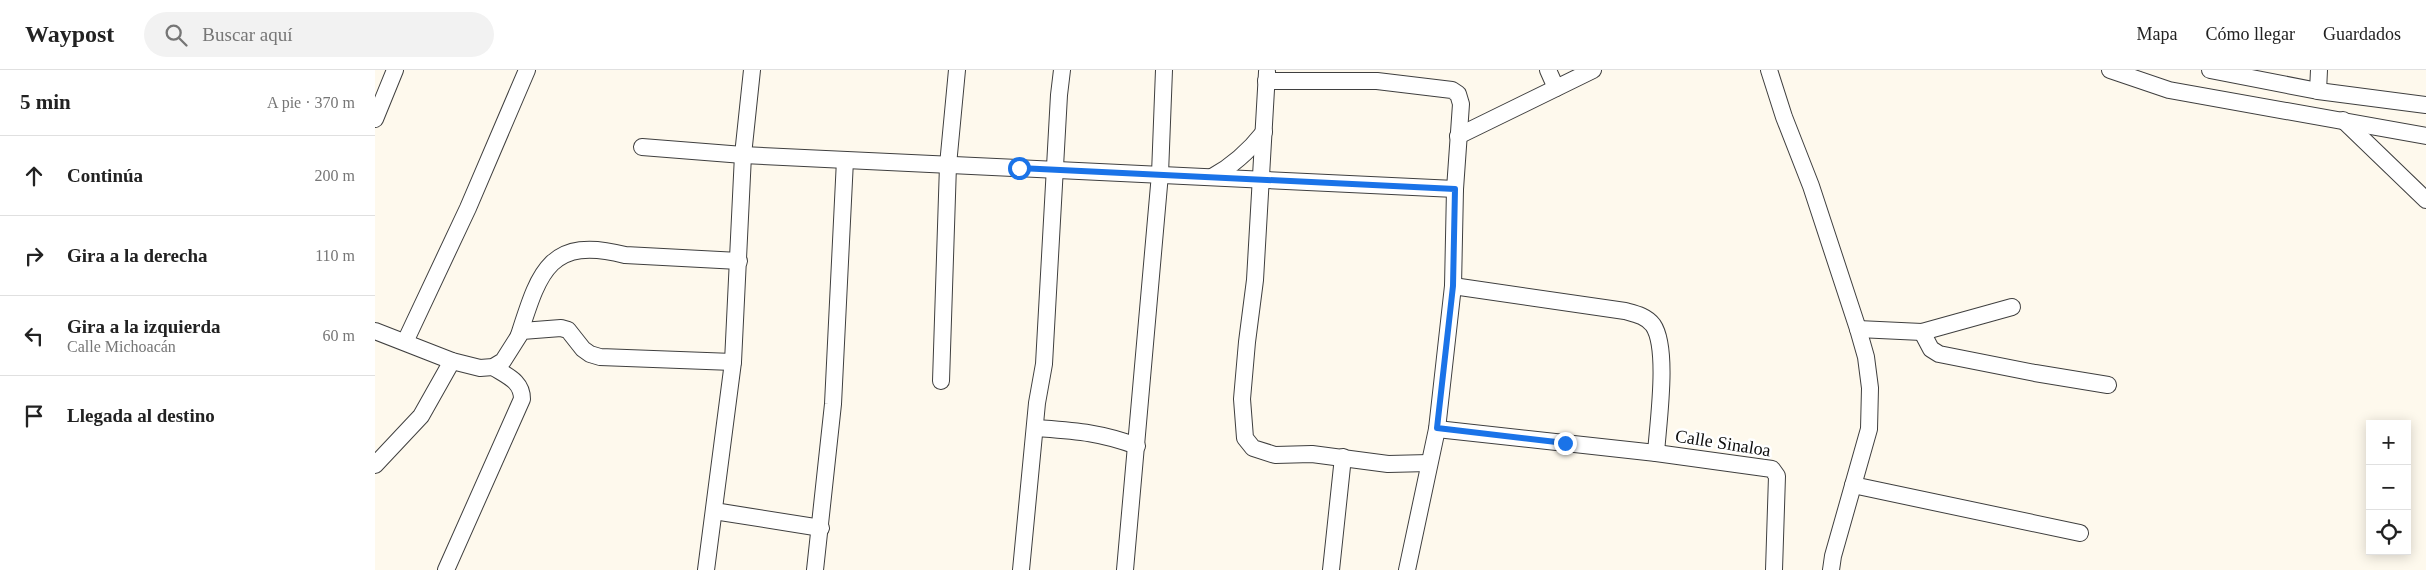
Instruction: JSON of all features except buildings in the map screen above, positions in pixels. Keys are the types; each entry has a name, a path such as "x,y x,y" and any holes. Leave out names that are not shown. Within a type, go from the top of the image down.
{"street":[{"path":"375,119 395,70"},
{"path":"405,342 467,208 527,70"},
{"path":"706,570 733,362 743,155 752,70"},
{"path":"941,381 948,165 957,70"},
{"path":"1021,570 1039,385 1044,364 1054,170 1062,70"},
{"path":"1125,570 1160,174 1164,70"},
{"path":"1548,70 1556,88"},
{"path":"1458,136 1593,70"},
{"path":"1769,70 1784,117 1811,186 1866,358 1871,406 1865,447 1833,556 1831,570"},
{"path":"2110,70 2169,90 2426,136"},
{"path":"2210,70 2250,74 2318,91 2426,105"},
{"path":"2318,91 2319,70"},
{"path":"1407,570 1437,428 1453,286 1455,189 1461,104 1458,94 1452,90 1377,75 1267,76 1255,280 1242,399 1245,438 1253,448 1263,453 1343,457 1388,464 1429,463"},
{"path":"2343,120 2426,200"},
{"path":"1212,176 1226,170 1246,154 1264,132"},
{"path":"642,147 743,155 1455,189"},
{"path":"815,570 833,404 845,160"},
{"path":"375,331 452,361 480,368 493,367 503,361 519,335 541,277 551,263 564,253 584,250 612,251 625,255 739,261"},
{"path":"1437,428 1656,453 1662,354 1659,336 1649,321 1625,311 1453,286"},
{"path":"1858,329 1922,332 2012,307"},
{"path":"519,335 526,330 561,328 568,330 590,354 600,357 733,362"},
{"path":"1922,332 1931,349 1939,354 2035,374 2108,385"},
{"path":"375,466 421,416 452,361"},
{"path":"446,570 522,399 522,389 517,382 493,367"},
{"path":"1036,428 1087,431 1108,435 1137,446"},
{"name":"Calle Sinaloa","path":"1656,453 1775,470 1777,476 1774,570"},
{"path":"1331,570 1343,457"},
{"path":"1853,485 2080,533"},
{"path":"714,511 821,528"}],"route":[{"path":"1019,168 1455,189 1453,286 1437,428 1565,443"}]}
